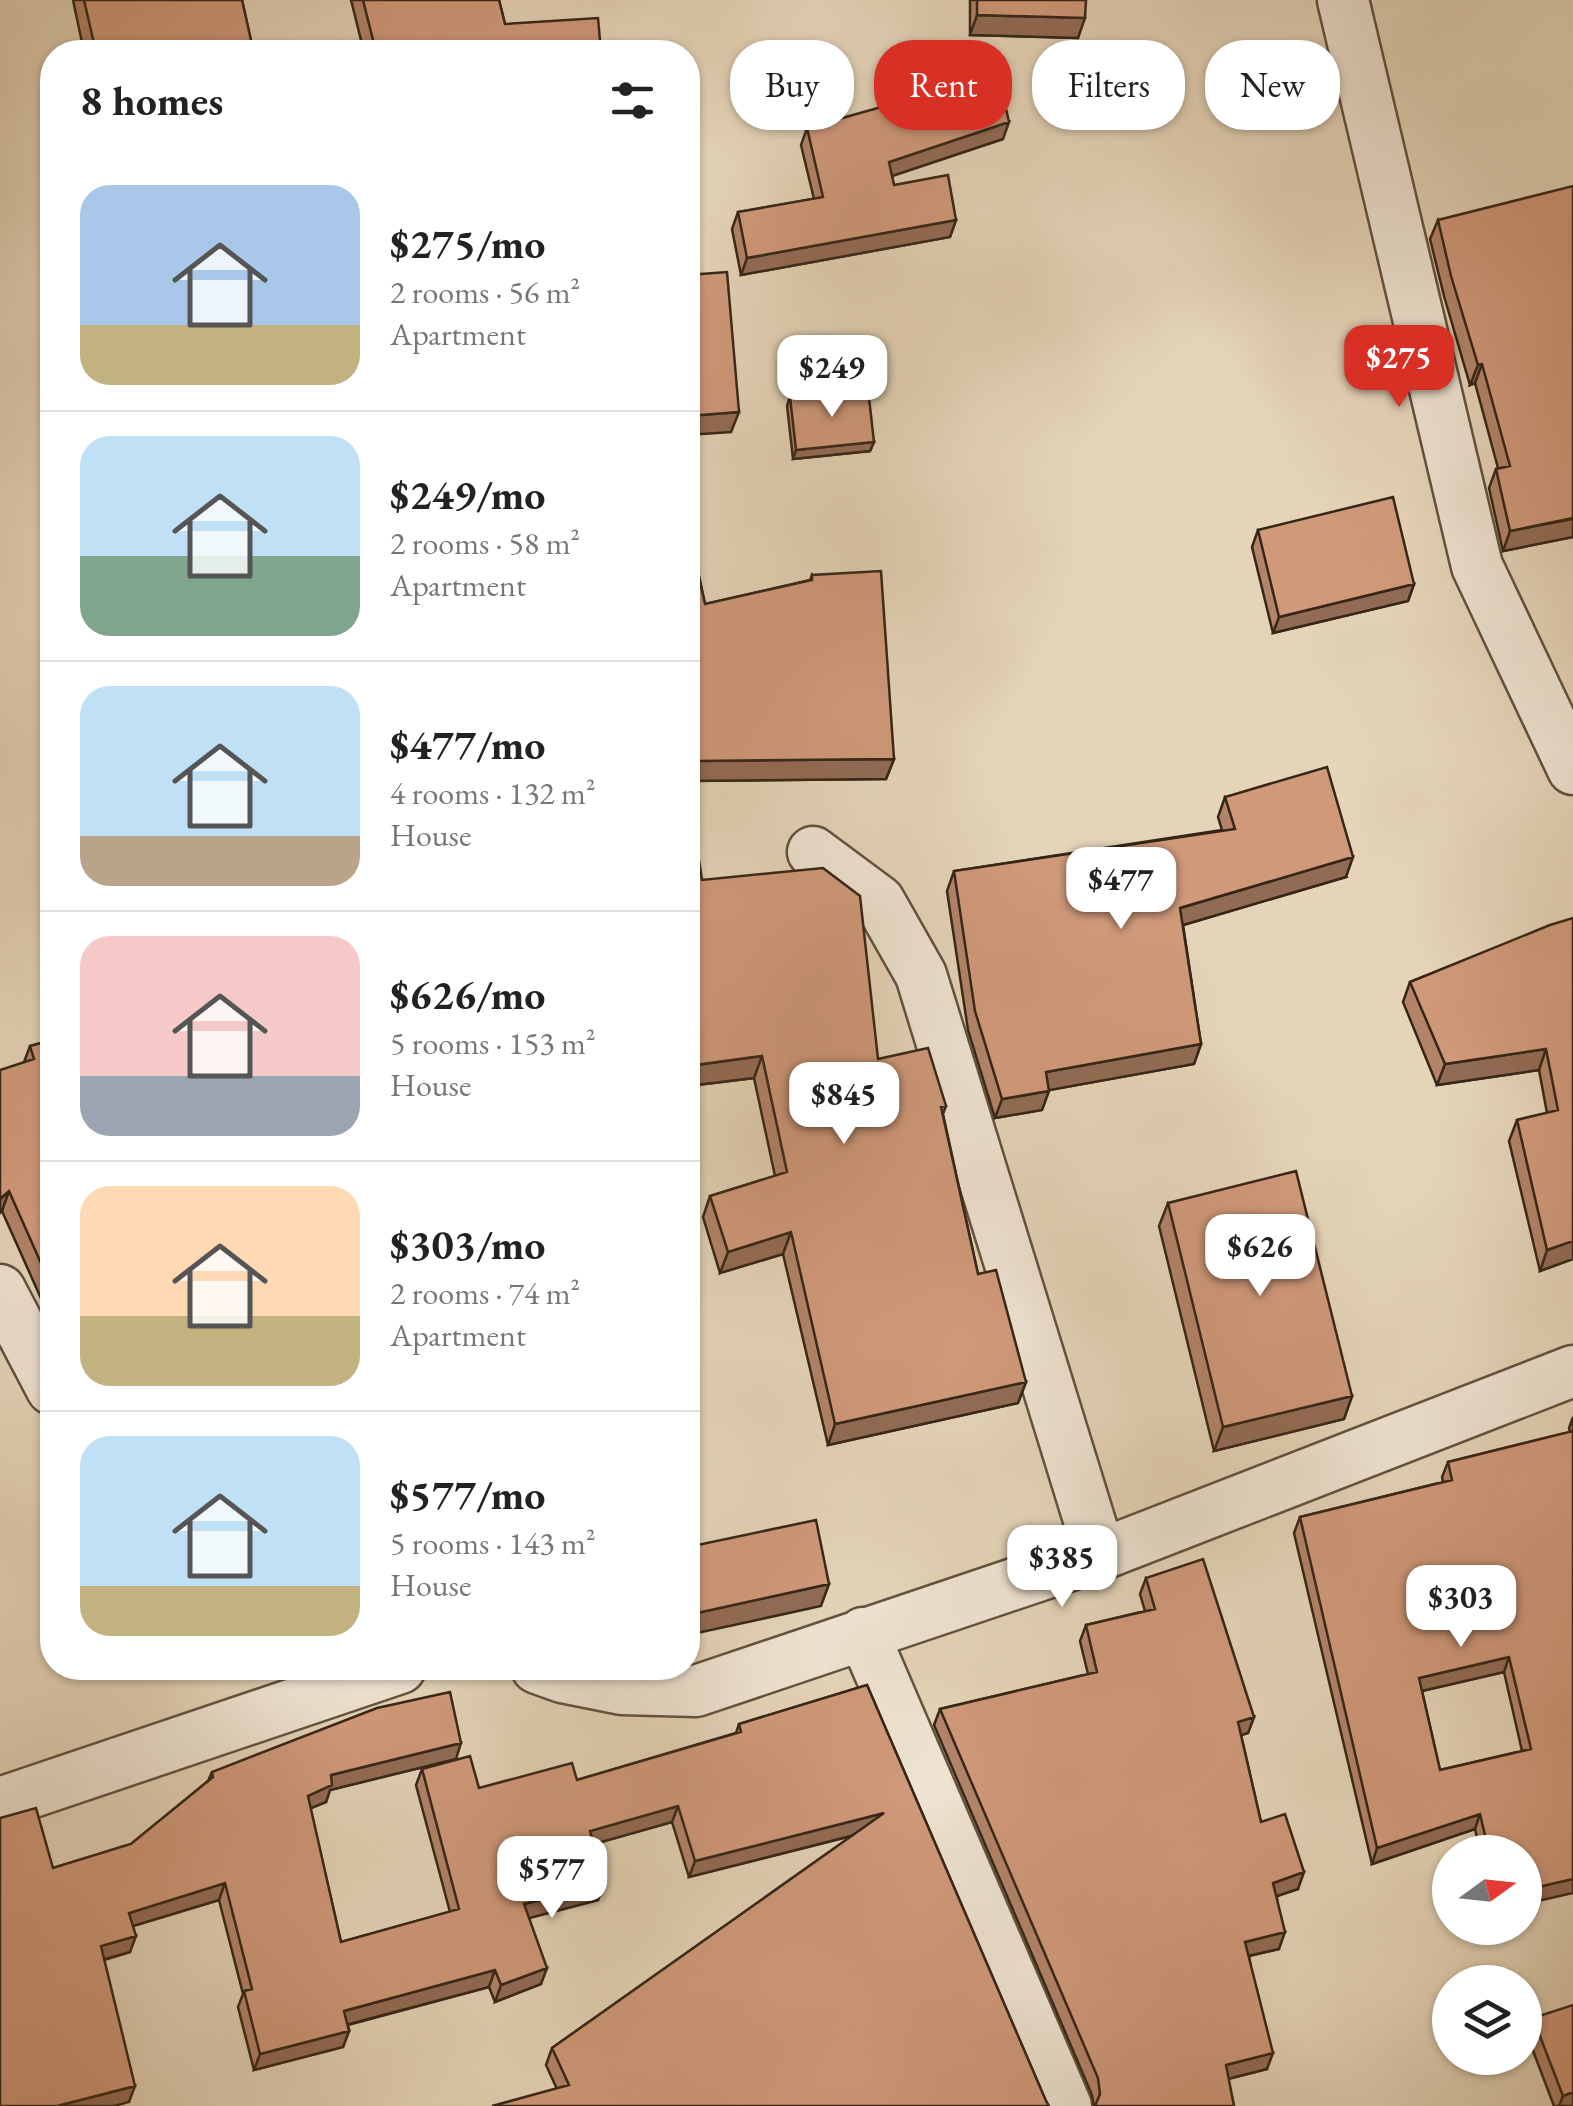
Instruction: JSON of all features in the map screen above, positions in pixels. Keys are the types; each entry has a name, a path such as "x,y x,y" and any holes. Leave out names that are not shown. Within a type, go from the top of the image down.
{"street":[{"path":"1344,0 1476,566 1573,768"},
{"path":"813,852 880,901 920,975 1100,1555"},
{"path":"0,1290 40,1367"},
{"path":"576,1680 622,1690 696,1691 1100,1555 1573,1371"},
{"path":"863,1634 1066,2106"},
{"path":"0,1803 364,1680"}],"building":[{"path":"84,0 242,0 251,40 93,40"},
{"path":"363,0 499,0 505,24 598,18 600,40 373,40"},
{"path":"977,0 1086,0 1085,18 977,15"},
{"path":"874,109 874,130 985,130 889,162 894,185 948,175 956,220 747,258 738,212 823,197 807,130 854,130 854,115"},
{"path":"1573,186 1573,518 1510,531 1496,469 1510,466 1482,364 1478,365 1451,276 1438,220"},
{"path":"727,272 739,412 700,415 700,274"},
{"path":"868,389 874,442 796,450 790,397"},
{"path":"1393,497 1414,584 1279,617 1258,530"},
{"path":"881,571 894,759 700,761 700,581 705,604 812,580 812,575"},
{"path":"1327,767 1353,857 1180,908 1201,1044 1046,1072 1049,1091 1002,1099 975,1011 954,871 1235,829 1225,797"},
{"path":"700,867 702,880 823,868 860,896 878,1059 928,1048 946,1106 941,1107 978,1274 996,1270 1026,1382 835,1424 791,1232 728,1252 710,1196 787,1172 762,1056 700,1064"},
{"path":"1573,918 1573,1241 1547,1250 1517,1120 1558,1110 1546,1049 1445,1064 1410,982"},
{"path":"40,1043 40,1261 9,1191 0,1199 0,1070 34,1059 30,1046"},
{"path":"1296,1171 1352,1396 1223,1427 1168,1203"},
{"path":"1573,1431 1573,1879 1542,1886 1542,1835 1485,1835 1480,1814 1377,1848 1300,1517 1452,1480 1448,1462","holes":["1509,1657 1531,1749 1440,1770 1419,1678"]},
{"path":"816,1520 829,1584 700,1612 700,1544"},
{"path":"1203,1559 1254,1717 1238,1722 1261,1822 1285,1814 1304,1872 1273,1883 1285,1932 1245,1942 1273,2053 1226,2065 1234,2106 1095,2106 1100,2094 1098,2078 940,1709 1097,1672 1086,1625 1155,1609 1146,1578"},
{"path":"867,1685 1049,2106 492,2106 569,2085 552,2048 884,1813 695,1861 678,1806 590,1831 604,1884 524,1904 547,1968 501,1985 495,1970 344,2011 349,2031 260,2054 244,1991 252,1989 225,1883 129,1913 136,1936 101,1946 135,2086 57,2106 0,2106 0,1818 36,1808 53,1868 131,1844 213,1777 212,1772 377,1708 450,1692 461,1743 331,1775 332,1785 308,1796 341,1942 459,1909 422,1769 470,1756 479,1788 572,1763 577,1780 741,1732 739,1724"},
{"path":"1573,2005 1573,2092 1563,2096 1542,2041 1542,2015"}]}
